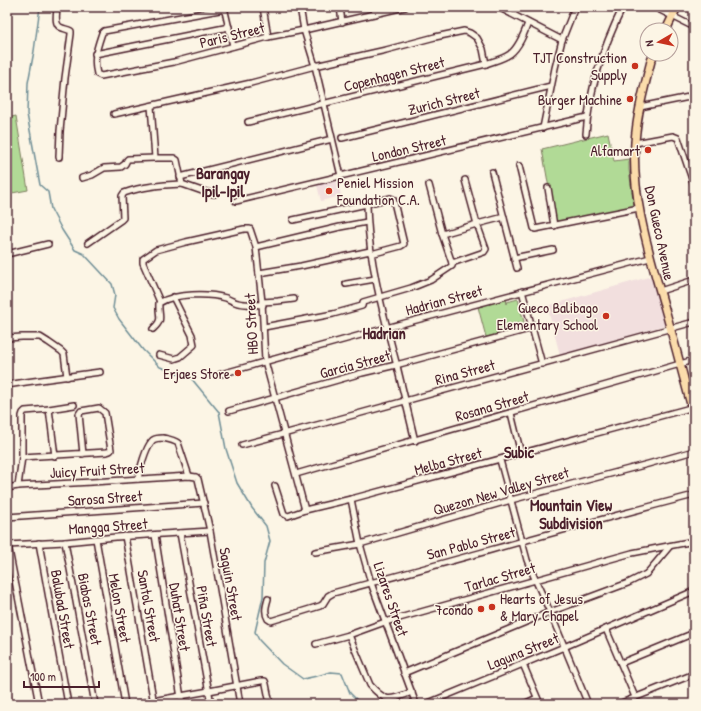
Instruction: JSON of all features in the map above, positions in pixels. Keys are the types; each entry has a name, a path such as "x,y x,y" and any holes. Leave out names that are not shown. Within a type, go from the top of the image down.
{"main road":[{"path":"670,22 677,7"},
{"name":"Don Gueco Avenue","path":"651,62 637,118 635,171 639,208 650,258 693,410"}],"street":[{"path":"57,7 57,24 59,27 69,30 71,34 65,78 59,157"},
{"path":"263,7 268,37"},
{"path":"300,7 304,30 315,66 341,176"},
{"path":"340,7 342,22"},
{"path":"374,7 375,14"},
{"name":"Paris Street","path":"96,54 94,66 97,74 101,76 174,62 268,37 342,22 402,7"},
{"path":"498,7 562,40"},
{"path":"544,128 551,86 562,40 574,7"},
{"path":"586,134 587,117 600,60 613,27 623,7"},
{"path":"654,7 694,27"},
{"path":"229,27 96,54 102,33 104,31 225,8 229,27 233,46"},
{"name":"Copenhagen Street","path":"248,122 486,64 509,54 514,50 524,34 528,23"},
{"path":"114,114 251,83 436,37 464,32 470,33 477,38 483,49 486,64"},
{"name":"Zurich Street","path":"342,138 551,86"},
{"path":"640,107 694,96"},
{"path":"151,106 155,158"},
{"name":"London Street","path":"236,201 587,117"},
{"path":"635,143 673,136 678,138 694,185"},
{"path":"180,177 332,139"},
{"path":"82,178 92,175 104,168 121,167 125,164 127,159 176,158 182,184"},
{"path":"519,166 534,228 537,229 554,226 639,208"},
{"path":"492,172 517,268"},
{"path":"452,262 486,251 465,180"},
{"path":"88,243 121,220 122,196 124,193 134,189 156,185 182,184 214,194"},
{"path":"264,327 333,314 362,306 364,302 411,288 431,280 452,266 429,185"},
{"path":"548,188 554,226"},
{"path":"259,273 403,246 404,244 394,202 393,199 390,198 293,220"},
{"path":"367,204 370,252 375,279 415,441"},
{"path":"442,234 504,217"},
{"path":"256,247 367,222"},
{"name":"HBO Street","path":"160,302 142,261 144,258 156,250 186,242 250,229 256,247 259,273 264,327 265,361 305,510"},
{"path":"7,254 48,244"},
{"path":"514,258 553,250"},
{"name":"Hadrian Street","path":"221,374 522,291 650,258"},
{"path":"346,284 375,279"},
{"path":"660,290 694,280"},
{"path":"522,291 542,364"},
{"path":"153,329 160,320 160,302 173,297 196,295 207,296 225,298 238,303 262,303 294,298"},
{"path":"159,355 174,359 180,357 194,344 192,334 173,297"},
{"name":"Rina Street","path":"242,445 694,322"},
{"name":"Garcia Street","path":"230,411 362,373 533,328"},
{"path":"7,338 40,337 48,342 64,354 67,377"},
{"name":"Rosana Street","path":"296,474 694,360"},
{"path":"7,385 100,372"},
{"path":"18,486 22,457 23,413 25,411 74,405"},
{"path":"22,457 55,456 83,454 107,452 110,451 105,413 99,408 81,411 78,414 83,454"},
{"path":"49,409 55,456"},
{"name":"Melba Street","path":"275,486 285,515 288,516 305,510 693,410"},
{"path":"510,413 521,454"},
{"path":"138,479 142,463 150,444 157,438 166,438 178,443 189,476"},
{"name":"Quezon New Valley Street","path":"314,552 360,544 510,500 694,451"},
{"path":"500,460 527,560 588,704"},
{"name":"Juicy Fruit Street","path":"7,488 18,486 189,476"},
{"name":"Saguin Street","path":"189,476 196,477 198,479 204,503 240,704"},
{"name":"San Pablo Street","path":"268,599 266,616 268,620 271,621 320,606 328,596 333,593 694,495"},
{"name":"Lizares Street","path":"351,499 360,544 371,583 416,704"},
{"name":"Sarosa Street","path":"7,517 204,503"},
{"name":"Mangga Street","path":"8,545 210,531"},
{"path":"7,532 8,545 39,704"},
{"name":"Piña Street","path":"180,533 211,704"},
{"name":"Duhat Street","path":"155,535 182,704"},
{"name":"Santol Street","path":"125,536 153,702"},
{"name":"Melon Street","path":"96,539 126,704"},
{"name":"Tarlac Street","path":"316,644 349,635 385,622 535,579 632,553 694,541"},
{"name":"Biabas Street","path":"65,542 95,704"},
{"name":"Balubad Street","path":"39,543 68,704"},
{"path":"404,672 550,612 628,583 646,574 670,546"},
{"name":"Laguna Street","path":"426,704 694,591"},
{"path":"606,629 635,697"},
{"path":"621,663 694,633"},
{"path":"349,635 370,685 375,691 386,699 392,699 412,692"},
{"path":"523,664 540,704"},
{"path":"619,704 694,674"},
{"path":"135,704 237,686 261,680 265,681 270,704"},
{"path":"7,694 9,704"},
{"path":"524,704 537,698"}],"shaded area":[{"name":"Peniel Mission Foundation C.A.","path":"338,181 341,196 321,201 317,185"},
{"name":"Gueco Balibago Elementary School","path":"652,276 666,325 560,355 547,306"}],"green space":[{"path":"16,116 28,190 7,194 7,118"},
{"path":"608,133 614,161 629,159 634,206 555,222 542,149"},
{"path":"506,299 507,304 507,302 518,299 524,322 513,325 514,330 486,337 478,307"}],"waterway":[{"path":"40,7 28,83 27,114 40,185 48,192 51,209 75,250 84,254 112,284 115,295 113,308 119,319 143,350 160,367 191,378 219,412 226,449 237,483 252,508 266,526 270,541 264,563 263,597 255,632 259,640 282,664 303,679 331,672 342,673 350,693 361,704"}],"place":[{"name":"TJT Construction Supply","path":"635,66"},
{"name":"Burger Machine","path":"630,99"},
{"name":"Alfamart","path":"648,150"},
{"name":"Peniel Mission Foundation C.A.","path":"329,191"},
{"name":"Gueco Balibago Elementary School","path":"606,316"},
{"name":"Erjaes Store","path":"238,373"},
{"name":"Hearts of Jesus & Mary Chapel","path":"492,607"},
{"name":"7condo","path":"481,609"}],"district":[{"name":"Barangay Ipil-Ipil","path":"223,182"},
{"name":"Hadrian","path":"384,333"},
{"name":"Subic","path":"519,452"},
{"name":"Mountain View Subdivision","path":"571,514"}]}
